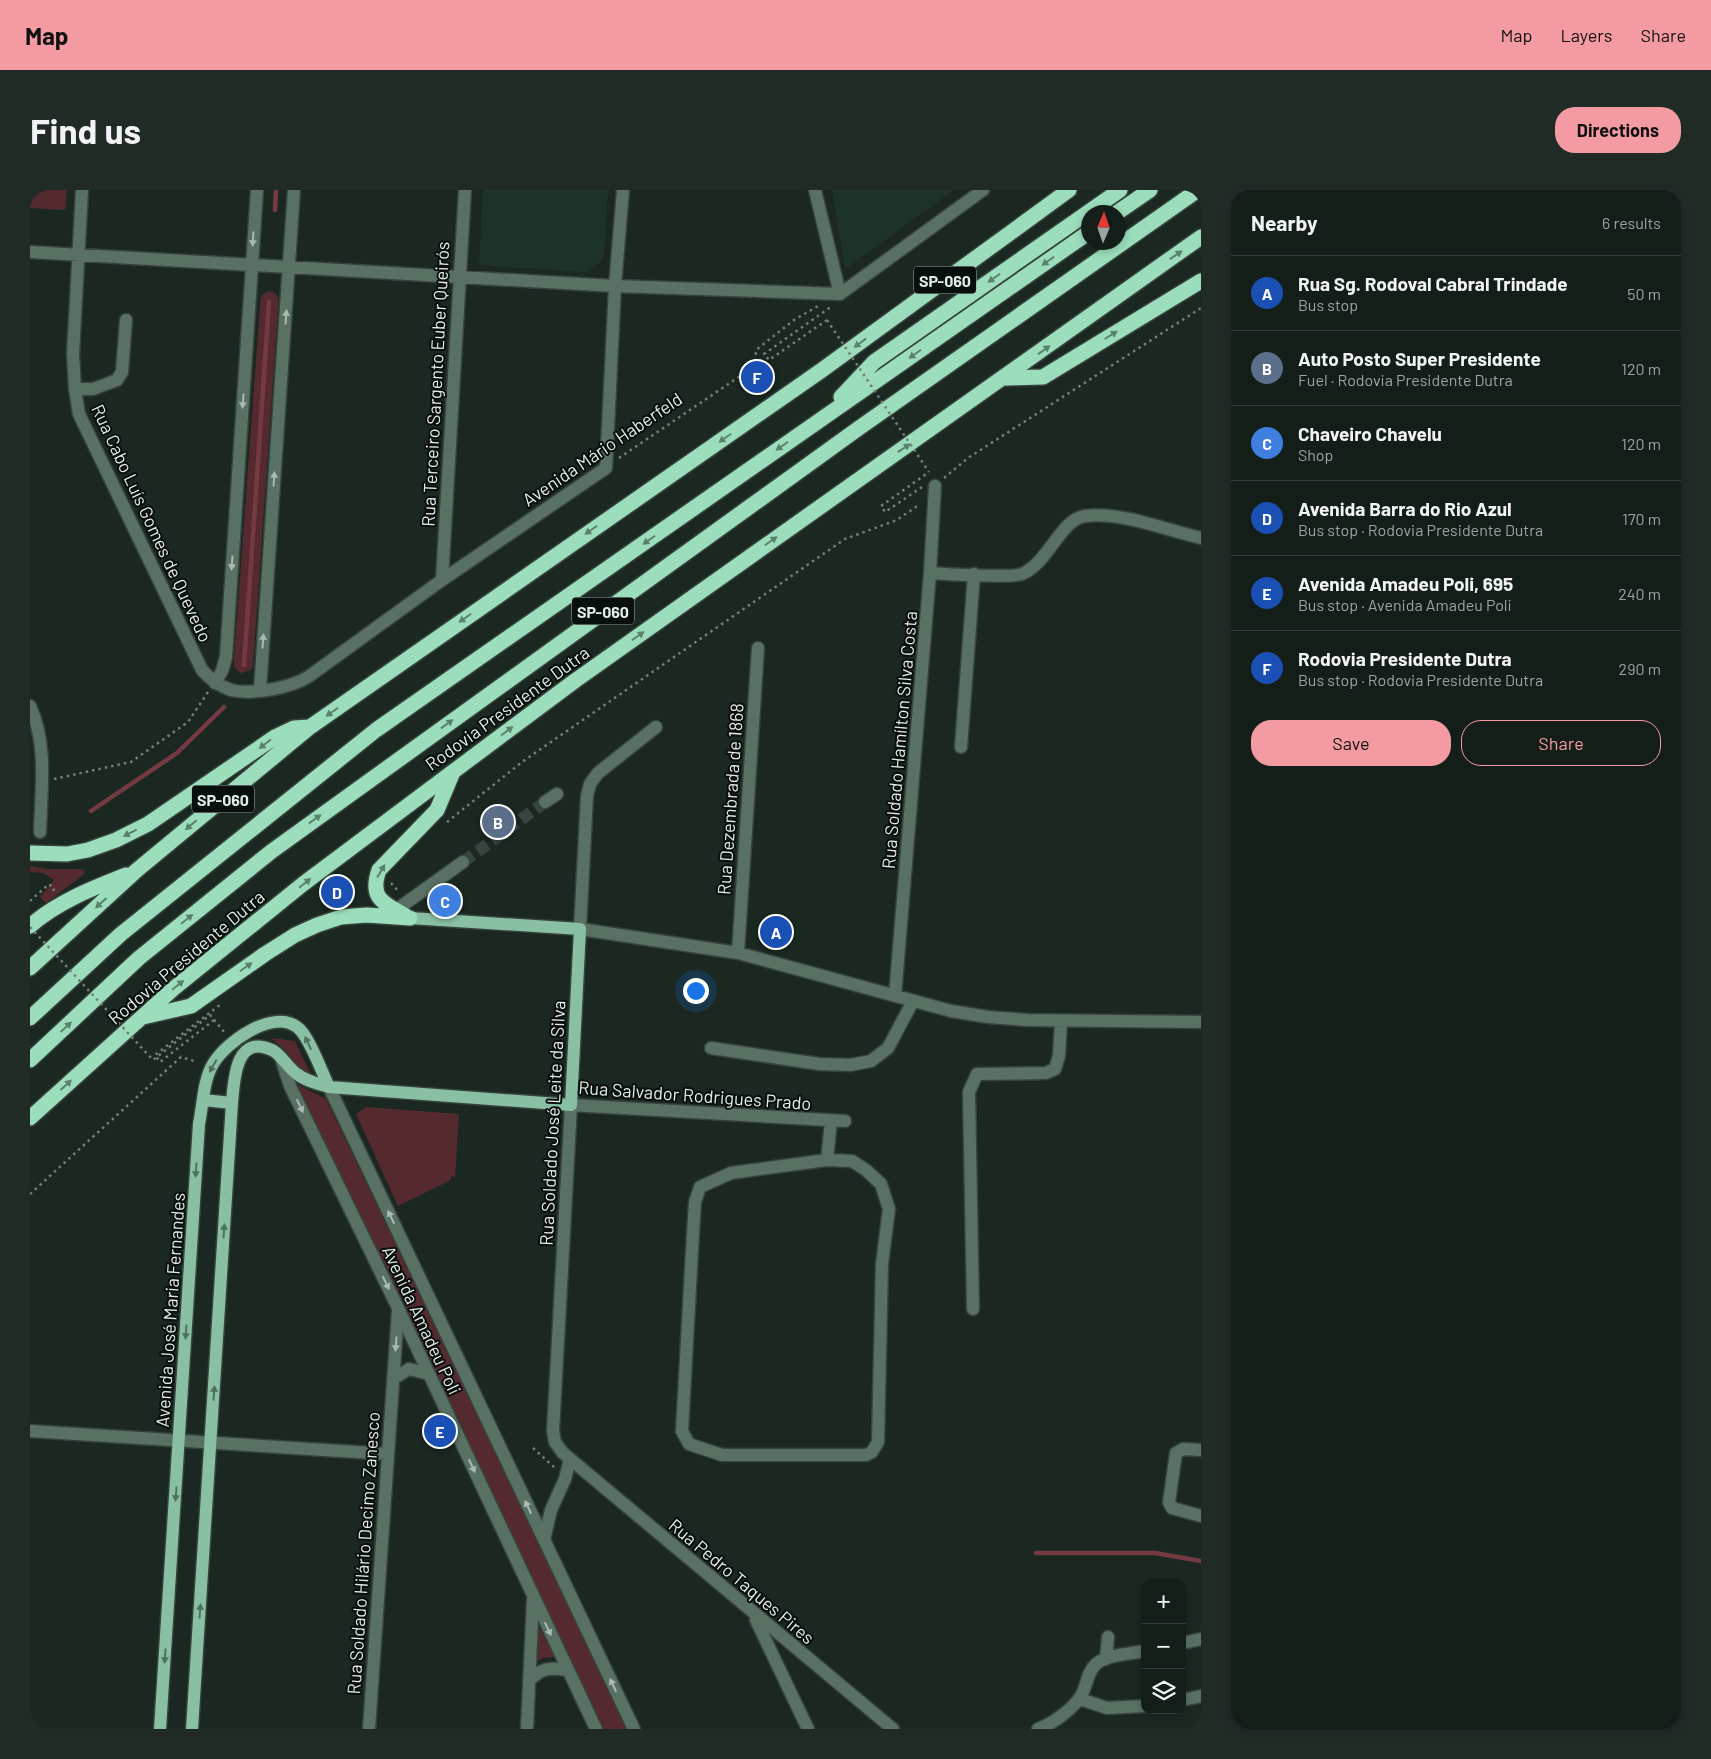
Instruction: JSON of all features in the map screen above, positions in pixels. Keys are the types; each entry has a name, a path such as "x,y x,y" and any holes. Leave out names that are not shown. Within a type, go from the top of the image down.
{"highway":[{"name":"SP-060","path":"30,968 137,870 310,727 822,370 1069,190"},
{"path":"820,420 874,362 1120,190"},
{"path":"1126,206 1150,190"},
{"name":"Rodovia Presidente Dutra","path":"30,1060 139,958 272,851 859,428 1198,190"},
{"name":"Rodovia Presidente Dutra","path":"30,1118 141,1017 303,884 576,680 1201,237"},
{"name":"SP-060","path":"30,1018 121,934 376,730 1081,238"},
{"path":"1004,378 1043,377 1201,281"},
{"path":"30,853 67,854 88,850 116,840 148,824 274,737 294,728 310,727"},
{"path":"410,918 384,904 376,894 375,882 379,870 437,810 454,771"},
{"path":"30,927 38,919 84,892 137,870"},
{"path":"141,1017 191,1006 265,954 295,935 317,925 341,918 367,915 410,918"}],"main road":[{"path":"410,918 580,929"},
{"name":"Rua Soldado José Leite da Silva","path":"571,1105 580,929"},
{"name":"Avenida José Maria Fernandes","path":"160,1729 199,1124 203,1100 213,1064 224,1050 237,1038 258,1027 277,1022 296,1026 302,1032 329,1087"},
{"path":"192,1729 232,1103 238,1061 247,1051 261,1047 274,1050 282,1060"},
{"name":"Rua Salvador Rodrigues Prado","path":"282,1060 306,1079 329,1087 571,1105"},
{"path":"203,1100 232,1103"}],"street":[{"name":"Rua Cabo Luís Gomes de Quevedo","path":"82,190 73,354 79,414 194,657 202,670 215,683"},
{"path":"215,683 222,671 226,656 257,190"},
{"path":"260,690 294,190"},
{"name":"Rua Terceiro Sargento Euber Queirós","path":"442,580 465,190"},
{"path":"606,468 615,286 623,190"},
{"path":"815,190 840,294"},
{"path":"30,252 615,286 840,294 983,190"},
{"path":"75,389 93,390 117,380 122,372 126,320"},
{"name":"Avenida Mário Haberfeld","path":"215,683 231,690 260,690 286,687 308,677 442,580 606,468"},
{"name":"Rua Soldado Hamílton Silva Costa","path":"895,996 930,572 932,484"},
{"path":"930,572 1020,575 1038,565 1068,524 1083,516 1114,517 1201,538"},
{"path":"961,747 974,574"},
{"name":"Rua Dezembrada de 1868","path":"738,953 758,648"},
{"path":"30,706 41,741 40,832"},
{"name":"Rua Soldado José Leite da Silva","path":"580,929 587,796 590,784 598,773 656,728"},
{"path":"545,802 557,794"},
{"path":"396,910 463,862"},
{"path":"580,929 738,953 950,1011 988,1017 1061,1021 1201,1022"},
{"path":"711,1048 819,1064 850,1065 871,1061 888,1048 913,1001"},
{"path":"973,1309 969,1092 977,1074 1046,1073 1055,1068 1059,1056 1061,1021"},
{"name":"Avenida Amadeu Poli","path":"282,1060 290,1086 398,1308 596,1729"},
{"name":"Avenida Amadeu Poli","path":"329,1087 634,1729"},
{"name":"Rua Soldado José Leite da Silva","path":"570,1459 556,1442 553,1431 571,1105"},
{"name":"Rua Salvador Rodrigues Prado","path":"571,1105 845,1121"},
{"path":"827,1160 831,1121"},
{"path":"827,1160 852,1162 866,1170 882,1184 889,1209 882,1264 878,1442 872,1452 866,1455 722,1455 689,1444 682,1431 695,1210 700,1187 731,1173 827,1160"},
{"name":"Rua Soldado Hilário Decimo Zanesco","path":"369,1729 398,1308"},
{"path":"393,1379 409,1369 429,1374"},
{"path":"30,1431 388,1454"},
{"path":"1201,1450 1183,1449 1176,1454 1170,1502 1172,1508 1201,1516"},
{"path":"544,1540 550,1510 565,1479 570,1459"},
{"name":"Rua Pedro Taques Pires","path":"570,1459 754,1615 893,1729"},
{"path":"527,1729 533,1597"},
{"path":"754,1615 808,1729"},
{"path":"1106,1659 1108,1637"},
{"path":"1186,1642 1201,1639"},
{"path":"1038,1729 1059,1718 1080,1699 1090,1671 1106,1659 1141,1652"},
{"path":"529,1681 537,1672 545,1668 567,1670"},
{"path":"1186,1700 1200,1698"},
{"path":"1080,1699 1107,1708 1127,1709 1141,1707"}],"path":[{"name":"Avenida Mário Haberfeld","path":"606,468 755,366 756,350 794,320 840,294"},
{"path":"834,306 764,354 769,360 827,320 929,472 881,506 885,512 932,484 968,458 1201,308"},
{"path":"446,822 522,762 763,598 786,579 845,539 898,520 923,502 932,484"},
{"path":"40,782 131,762 188,722 215,683"},
{"path":"390,879 391,885 410,900"},
{"path":"30,902 49,884 54,890"},
{"path":"343,908 332,894 345,884"},
{"path":"30,927 153,1060 210,1015 226,1034"},
{"path":"214,1020 160,1062 154,1055 224,1002"},
{"path":"30,1194 181,1057 197,1062"},
{"path":"532,1448 554,1467"}],"shaded area":[{"path":"30,190 67,190 65,210 30,208"},
{"path":"483,190 608,190 604,253 600,262 585,272 479,265"},
{"path":"832,190 954,190 845,269"},
{"path":"269,291 277,295 278,305 253,666 251,670 241,673 234,667 234,659 260,306 261,296"},
{"path":"30,866 48,869 81,869 85,871 83,875 46,903 40,897 54,880 43,873 30,872"},
{"path":"271,1038 295,1041 312,1077 298,1071 285,1050"},
{"path":"296,1084 326,1099 628,1729 604,1729"},
{"path":"366,1107 459,1114 455,1178 452,1176 449,1181 398,1206 356,1114"},
{"path":"537,1624 556,1657 543,1658 534,1663"}],"waterway":[{"path":"275,210 276,190"},
{"path":"244,665 269,302"},
{"path":"91,811 177,753 224,707"},
{"path":"1036,1553 1155,1553 1201,1561"}],"tunnel":[{"path":"463,862 545,802"}],"place":[{"name":"Rodovia Presidente Dutra","path":"757,377"},
{"name":"Auto Posto Super Presidente","path":"498,822"},
{"name":"Avenida Barra do Rio Azul","path":"337,892"},
{"name":"Chaveiro Chavelu","path":"445,901"},
{"name":"Rua Sg. Rodoval Cabral Trindade","path":"776,932"},
{"name":"Avenida Amadeu Poli, 695","path":"440,1431"}]}
